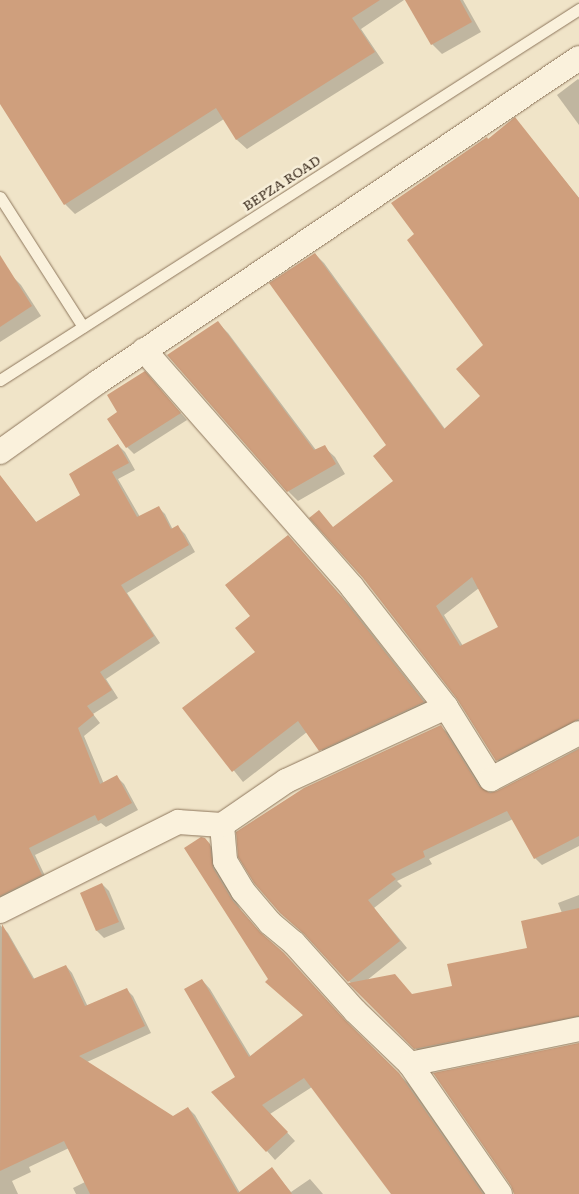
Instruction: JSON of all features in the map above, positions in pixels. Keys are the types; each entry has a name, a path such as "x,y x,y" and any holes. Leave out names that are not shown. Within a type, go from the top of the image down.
{"street":[{"path":"0,452 144,350 579,58"},
{"path":"144,350 352,587 446,707 491,779 579,733"},
{"path":"0,911 178,822 222,825 286,781 446,707"},
{"path":"222,825 225,861 243,891 270,923 294,943 355,1011 410,1064 500,1194"},
{"path":"410,1064 579,1028"}],"lane":[{"name":"BEPZA ROAD","path":"0,380 579,9"},
{"path":"0,197 82,327"}],"building":[{"path":"0,0 380,0 352,18 375,52 236,140 216,108 64,205 0,104"},
{"path":"405,0 460,0 472,22 431,45"},
{"path":"515,117 579,198 579,719 496,761 457,699 363,578 309,518 319,510 333,527 393,481 373,456 386,445 269,283 315,253 444,429 480,396 456,369 483,345 407,240 414,234 391,203 487,137 488,139","holes":["472,577 498,627 460,646 436,606"]},
{"path":"0,255 32,306 0,327"},
{"path":"218,321 314,450 325,445 336,464 287,492 167,355"},
{"path":"145,371 181,413 126,448 107,419 117,412 107,395"},
{"path":"118,444 129,463 112,472 137,517 159,506 171,529 178,525 189,545 121,585 154,636 100,672 112,690 87,706 94,715 78,728 100,784 117,775 132,803 98,821 95,815 29,848 42,875 0,896 0,475 36,522 80,495 69,474"},
{"path":"288,535 341,596 424,702 319,751 298,721 232,772 182,708 255,652 235,628 250,616 225,585"},
{"path":"441,725 479,786 490,793 579,749 579,836 534,859 507,811 423,851 425,857 391,874 396,879 368,900 400,941 348,982 304,934 280,913 254,883 238,857 236,832 304,788"},
{"path":"201,837 205,838 210,844 213,868 232,900 260,932 284,953 345,1020 399,1073 483,1194 391,1194 304,1078 262,1105 288,1132 266,1152 211,1092 235,1077 184,989 202,979 249,1057 303,1015 265,982 268,979 184,848"},
{"path":"102,883 119,922 96,931 80,893"},
{"path":"579,908 579,1016 414,1049 348,983 395,974 412,994 452,986 447,964 527,948 521,921"},
{"path":"2,924 33,979 66,965 85,1006 127,988 145,1026 79,1056 173,1116 188,1107 238,1193 272,1167 292,1194 90,1194 64,1141 0,1171"},
{"path":"579,1043 579,1194 514,1194 511,1186 433,1073"}]}
